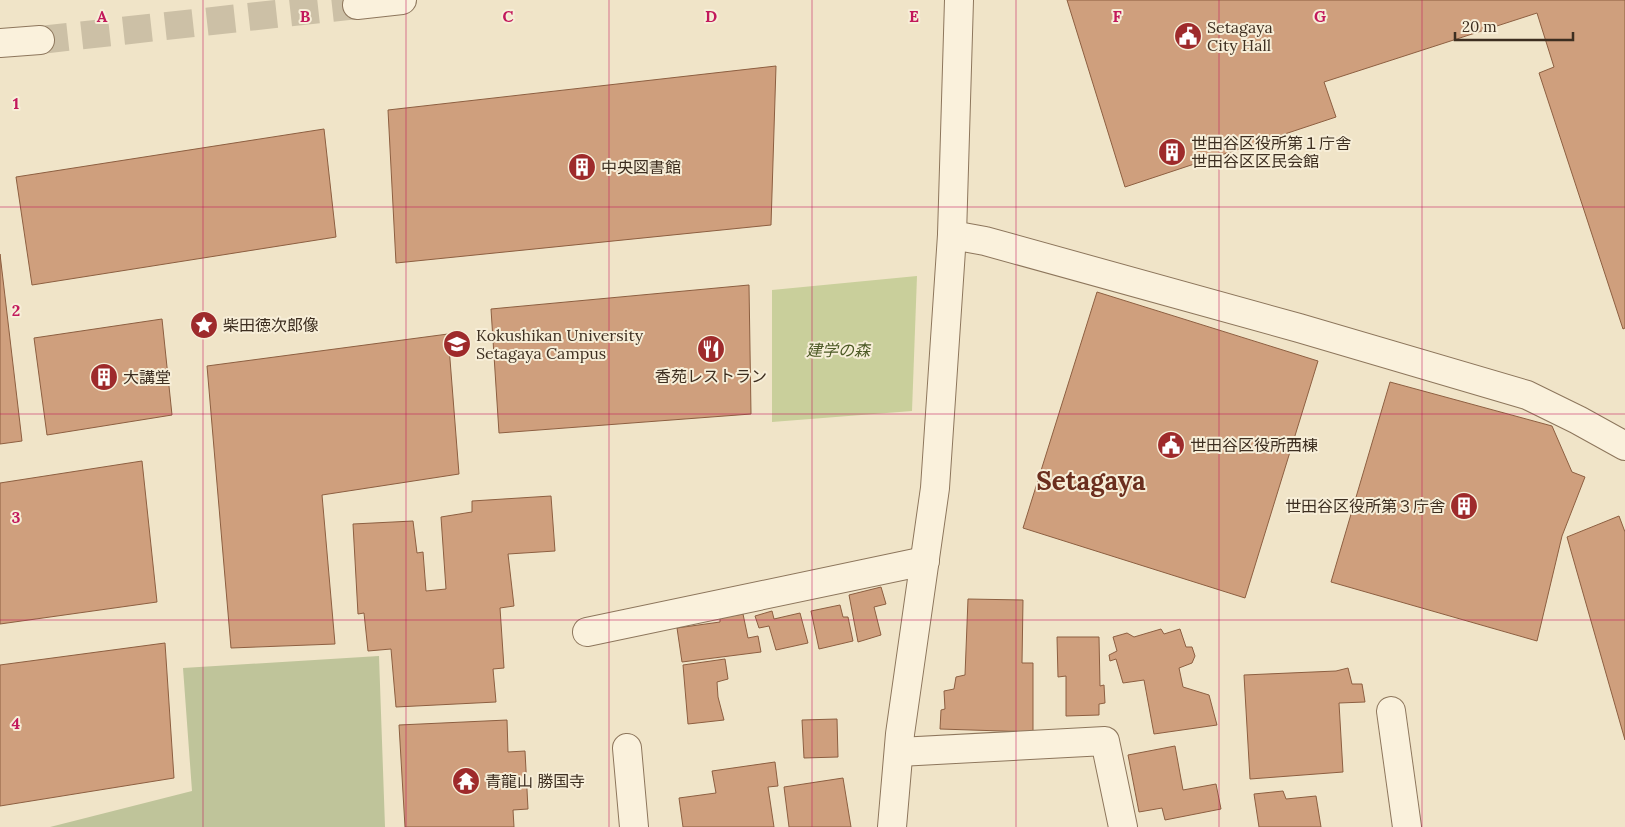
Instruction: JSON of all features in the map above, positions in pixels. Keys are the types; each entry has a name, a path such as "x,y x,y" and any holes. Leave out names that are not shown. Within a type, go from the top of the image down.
{"street":[{"path":"357,6 402,0"},
{"path":"892,827 900,734 935,488 952,234 959,0"},
{"path":"0,43 40,40"},
{"path":"952,234 1290,326 1527,395 1625,446"},
{"path":"587,632 925,561"},
{"path":"1391,711 1407,827"},
{"path":"899,752 1105,741 1123,827"},
{"path":"627,748 634,827"}],"green space":[{"name":"建学の森","path":"917,276 912,411 772,422 772,290"},
{"path":"379,656 385,827 50,827 192,791 183,668"}],"building":[{"name":"世田谷区役所第１庁舎 世田谷区区民会館","path":"1067,0 1625,0 1625,328 1623,329 1539,73 1554,67 1537,13 1324,82 1336,117 1125,187"},
{"name":"中央図書館","path":"776,66 771,225 396,263 388,110"},
{"path":"324,129 336,237 32,285 16,177"},
{"path":"0,254 22,441 0,444"},
{"path":"749,285 751,414 499,433 491,309"},
{"name":"世田谷区役所西棟","path":"1097,292 1318,361 1245,598 1023,528"},
{"name":"大講堂","path":"162,319 172,415 47,435 34,338"},
{"path":"448,334 459,474 322,495 335,644 231,648 207,366"},
{"name":"世田谷区役所第３庁舎","path":"1390,382 1552,426 1572,472 1585,477 1562,536 1537,641 1331,582"},
{"path":"142,461 157,602 0,624 0,483"},
{"path":"551,496 555,551 508,554 514,606 500,608 504,668 493,669 496,702 396,707 391,649 368,651 364,613 358,614 353,524 413,521 417,553 423,552 426,591 446,589 441,517 472,512 472,501"},
{"path":"1619,516 1625,532 1625,740 1567,537"},
{"path":"881,587 886,604 874,607 881,635 858,642 849,595"},
{"path":"968,599 1023,600 1022,663 1033,663 1033,732 940,729 941,710 945,709 944,691 954,689 956,677 965,675"},
{"path":"840,605 843,617 848,617 853,641 819,649 811,611"},
{"path":"772,611 774,619 800,613 808,643 776,650 769,626 759,628 755,616"},
{"path":"743,614 748,638 758,636 761,652 682,662 677,628 720,622 720,618"},
{"path":"1161,629 1164,634 1180,629 1186,647 1192,647 1195,656 1192,663 1179,668 1183,687 1209,695 1217,725 1154,734 1144,680 1123,683 1116,659 1110,661 1109,655 1117,651 1113,637 1127,633 1134,637"},
{"path":"1057,637 1099,637 1100,686 1104,685 1105,703 1099,704 1099,715 1066,716 1066,676 1058,677"},
{"path":"165,643 174,778 0,806 0,665"},
{"path":"725,659 728,679 717,682 718,697 724,720 688,724 683,665"},
{"path":"1348,668 1352,684 1362,684 1365,702 1339,703 1343,772 1250,779 1244,675 1336,671"},
{"path":"837,719 838,757 804,758 802,720"},
{"path":"507,720 508,752 525,751 528,809 513,810 514,827 405,827 399,725"},
{"path":"1175,746 1183,790 1216,784 1221,809 1165,820 1162,808 1139,812 1128,755"},
{"path":"775,762 778,786 768,787 774,827 683,827 679,798 716,793 712,771"},
{"path":"843,778 851,827 789,827 784,787"},
{"path":"1283,791 1286,799 1316,796 1321,827 1259,827 1254,794"}],"tunnel":[{"path":"40,40 357,5"}],"place":[{"name":"Setagaya City Hall","path":"1188,36"},
{"name":"世田谷区役所第１庁舎 世田谷区区民会館","path":"1172,152"},
{"name":"中央図書館","path":"582,167"},
{"name":"柴田徳次郎像","path":"204,325"},
{"name":"Kokushikan University Setagaya Campus","path":"457,344"},
{"name":"香苑レストラン","path":"711,349"},
{"name":"大講堂","path":"104,377"},
{"name":"世田谷区役所西棟","path":"1171,445"},
{"name":"世田谷区役所第３庁舎","path":"1464,506"},
{"name":"青龍山 勝国寺","path":"466,781"}],"district":[{"name":"Setagaya","path":"1091,480"}]}
